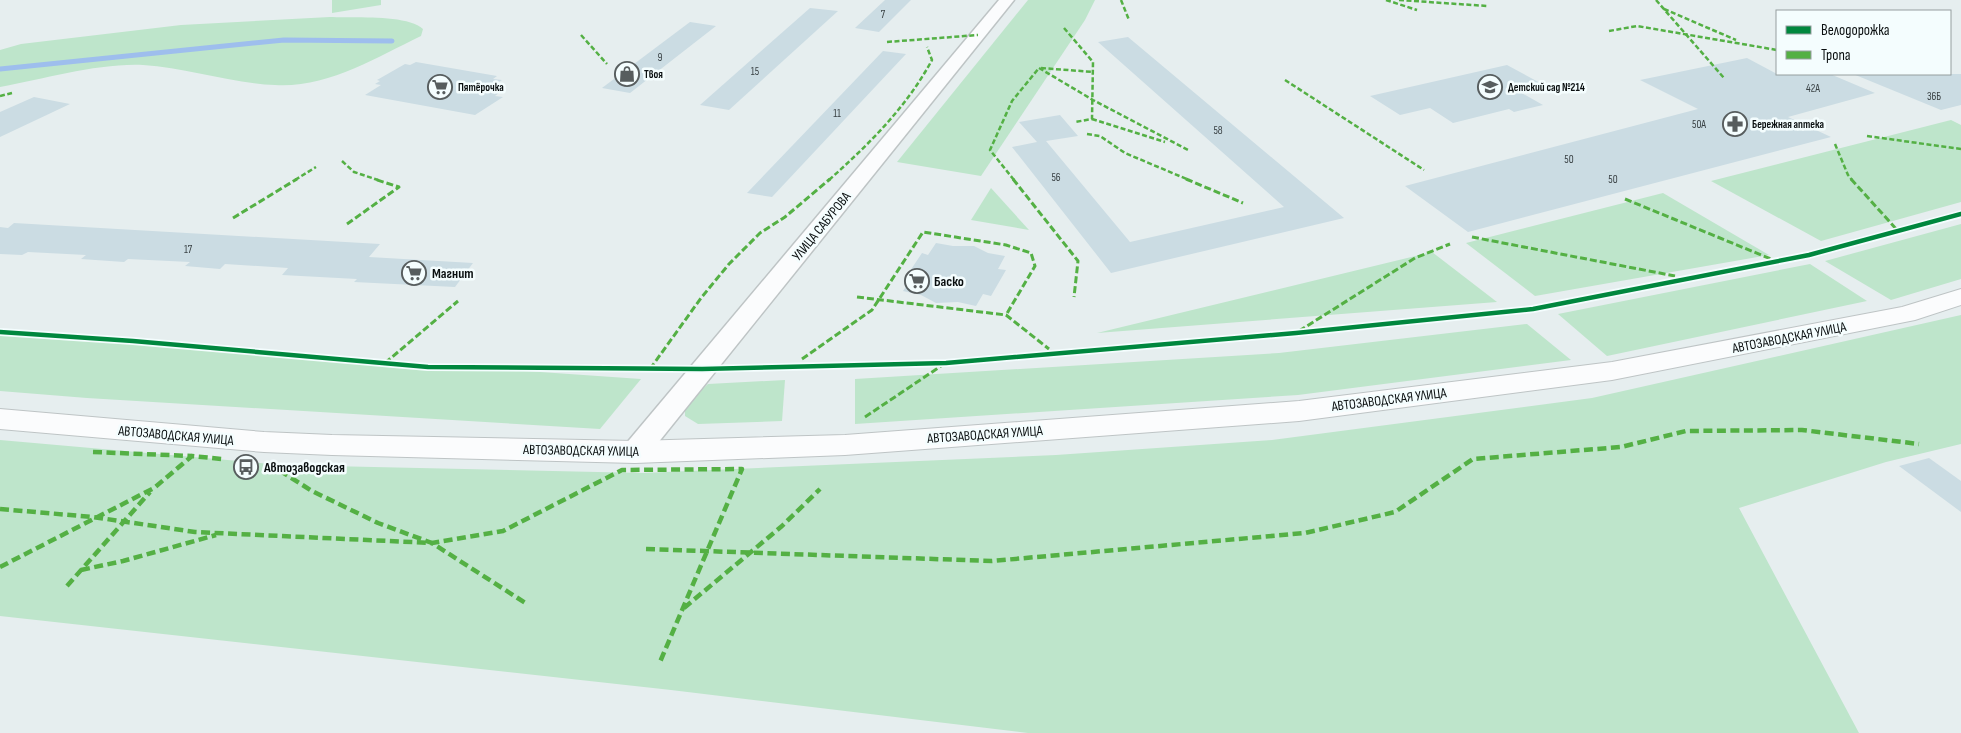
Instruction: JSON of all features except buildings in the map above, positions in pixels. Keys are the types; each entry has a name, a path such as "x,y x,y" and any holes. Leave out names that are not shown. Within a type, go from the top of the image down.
{"main road":[{"name":"АВТОЗАВОДСКАЯ УЛИЦА","path":"0,419 264,442 635,452 845,445 1299,411 1612,371 1906,314 1961,297"}],"street":[{"name":"УЛИЦА САБУРОВА","path":"635,452 1007,0"}],"green space":[{"path":"332,0 381,0 381,5 332,13"},
{"path":"1028,0 1095,0 1085,20 981,176 897,162"},
{"path":"330,17 393,19 415,24 423,29 421,36 351,70 314,82 295,85 258,84 176,69 126,65 72,72 0,87 0,50 21,44 181,25"},
{"path":"1951,120 1961,125 1961,202 1821,241 1711,181"},
{"path":"991,188 1029,230 971,220"},
{"path":"1663,193 1769,255 1535,296 1466,243"},
{"path":"1961,224 1961,279 1891,300 1825,261"},
{"path":"1432,252 1497,302 1097,333"},
{"path":"1810,264 1867,301 1607,356 1558,314"},
{"path":"1961,315 1961,444 1886,462 1739,508 1859,733 1028,733 671,690 0,616 0,440 283,465 643,473 1056,455 1272,440 1592,398"},
{"path":"1527,324 1571,360 1298,395 855,424 855,379 1279,353"},
{"path":"0,335 641,379 600,429 87,398 0,391"},
{"path":"785,380 782,421 698,424 685,416 685,404 708,384"}],"waterway":[{"path":"0,69 284,40 392,41"}],"marked path":[{"path":"1121,0 1129,20"},
{"path":"1386,0 1417,10"},
{"path":"1399,0 1487,6"},
{"path":"1656,0 1724,78"},
{"path":"1664,9 1736,40"},
{"path":"1609,31 1637,26 1776,50"},
{"path":"1064,28 1093,62 1092,119 1075,122"},
{"path":"581,35 607,64"},
{"path":"887,42 978,35"},
{"path":"650,369 714,280 744,248 763,231 785,217 826,183 887,125 920,82 932,60 927,47"},
{"path":"1039,68 1012,101 990,150 1078,261 1074,297"},
{"path":"1039,68 1093,100 1188,150"},
{"path":"1041,68 1094,72"},
{"path":"1285,80 1424,170"},
{"path":"0,96 12,93"},
{"path":"1092,119 1165,142"},
{"path":"1087,134 1100,136 1125,153 1243,203"},
{"path":"1867,136 1961,149"},
{"path":"1835,144 1848,175 1898,231"},
{"path":"342,161 354,172 399,187 347,224"},
{"path":"233,218 316,167"},
{"path":"1625,199 1771,259"},
{"path":"802,359 872,310 923,232 1006,245 1031,253 1035,266 1006,315"},
{"path":"1472,237 1675,276"},
{"path":"1299,331 1415,258 1450,244"},
{"path":"857,297 1006,315 1049,349"},
{"path":"385,363 458,301"},
{"path":"865,417 944,364"},
{"path":"646,549 992,561 1305,533 1395,512 1473,459 1621,447 1686,431 1802,430 1919,444"},
{"path":"93,452 192,456"},
{"path":"0,567 154,488 192,456 222,459"},
{"path":"272,462 271,465 312,491 378,523 432,543 527,604"},
{"path":"0,509 93,517 195,532 432,543 503,531 622,470 742,469 660,662"},
{"path":"684,608 782,526 820,489"},
{"path":"67,586 150,492"},
{"path":"81,570 123,561 216,535"}],"cycle path":[{"path":"0,332 133,341 428,367 702,369 946,363 1296,333 1533,309 1809,255 1961,214"}],"place":[{"name":"Твоя","path":"627,74"},
{"name":"Пятёрочка","path":"440,87"},
{"name":"Детский сад №214","path":"1490,87"},
{"name":"Бережная аптека","path":"1735,124"},
{"name":"Магнит","path":"414,273"},
{"name":"Баско","path":"917,281"},
{"name":"Автозаводская","path":"246,467"}]}
